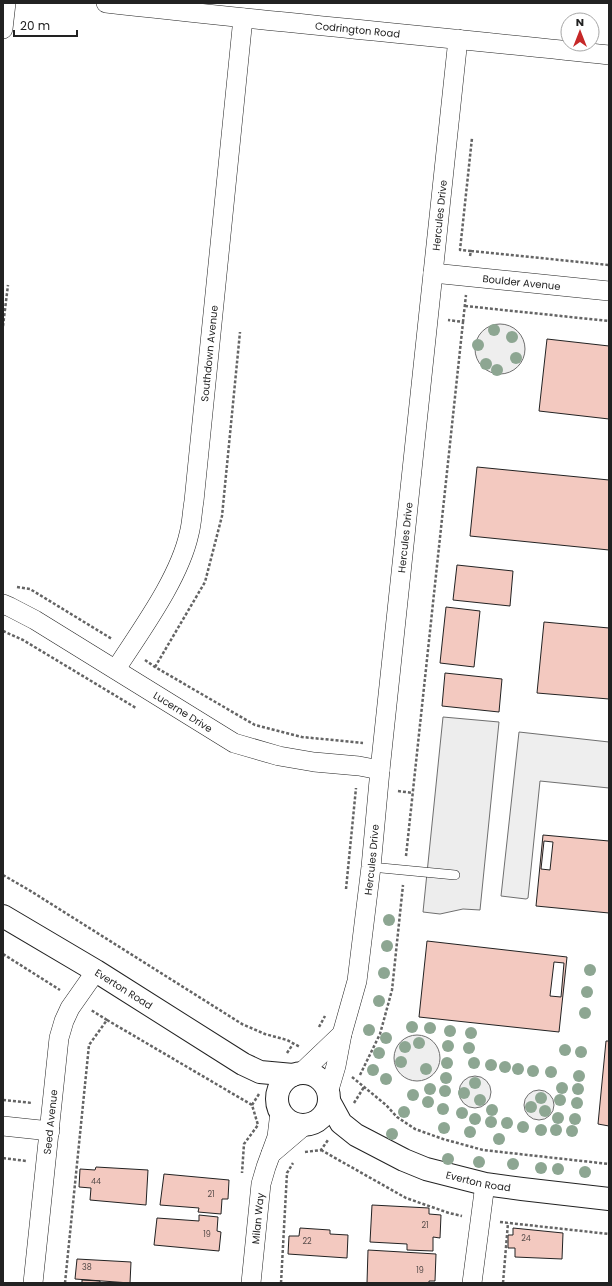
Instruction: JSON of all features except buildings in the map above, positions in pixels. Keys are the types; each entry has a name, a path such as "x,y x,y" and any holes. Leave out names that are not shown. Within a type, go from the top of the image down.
{"street":[{"path":"3,29 6,3"},
{"name":"Codrington Road","path":"106,3 243,18 458,38 609,55"},
{"name":"Southdown Avenue","path":"116,669 164,594 178,566 189,535 194,501 243,18"},
{"name":"Hercules Drive","path":"328,1097 342,1034 357,981 371,867 458,38"},
{"name":"Boulder Avenue","path":"433,273 609,292"},
{"name":"Lucerne Drive","path":"3,604 35,620 234,743 279,756 380,770"},
{"name":"Everton Road","path":"3,916 96,971 243,1064 260,1072 297,1075"},
{"name":"Seed Avenue","path":"33,1283 59,1038 70,1008 96,971"},
{"path":"297,1075 342,1034"},
{"name":"Everton Road","path":"243,1064 279,1109"},
{"path":"270,1155 324,1114 328,1097 325,1087 315,1076 308,1074 297,1075 287,1079 278,1091 279,1109 291,1122 298,1125 309,1124"},
{"name":"Everton Road","path":"328,1097 341,1123 356,1135 404,1160 426,1169 485,1184 522,1190 609,1199"},
{"name":"Milan Way","path":"251,1283 262,1184 277,1137 279,1109"},
{"name":"Everton Road","path":"309,1124 356,1135"},
{"path":"3,1126 50,1131"},
{"path":"472,1283 485,1184"}],"lane":[{"path":"371,867 455,875"}],"path":[{"path":"472,138 460,250 609,265"},
{"path":"360,1075 380,1034 392,990 471,251"},
{"path":"3,326 8,285"},
{"path":"465,306 609,321"},
{"path":"428,317 463,322"},
{"path":"16,587 30,589 129,649 154,667 255,725 302,737 363,743 356,787 349,786"},
{"path":"3,631 23,640 139,710"},
{"path":"3,876 36,894 242,1024 302,1047"},
{"path":"3,954 61,990"},
{"path":"76,1001 252,1105 258,1125 244,1144 242,1175"},
{"path":"65,1283 89,1045 107,1020"},
{"path":"346,1072 386,1105 397,1117 415,1129 483,1150 609,1164"},
{"path":"3,1100 38,1104"},
{"path":"281,1283 287,1173 297,1158"},
{"path":"503,1283 508,1223"}],"shaded area":[{"path":"495,324 505,324 518,331 525,344 525,354 518,367 505,374 495,374 486,370 479,363 475,354 475,344 479,335 486,328"},
{"path":"443,717 499,722 480,910 463,909 440,914 423,912"},
{"path":"519,732 609,742 609,788 540,781 528,898 526,899 501,896"},
{"path":"412,1035 422,1035 430,1039 436,1045 440,1053 440,1063 436,1071 430,1077 422,1081 412,1081 404,1077 398,1071 394,1063 394,1053 398,1045 404,1039"},
{"path":"472,1076 478,1076 488,1083 491,1092 490,1098 484,1105 478,1108 472,1108 462,1101 459,1095 459,1089 466,1079"},
{"path":"539,1090 550,1094 554,1105 550,1116 539,1120 528,1116 524,1105 528,1094"}]}
